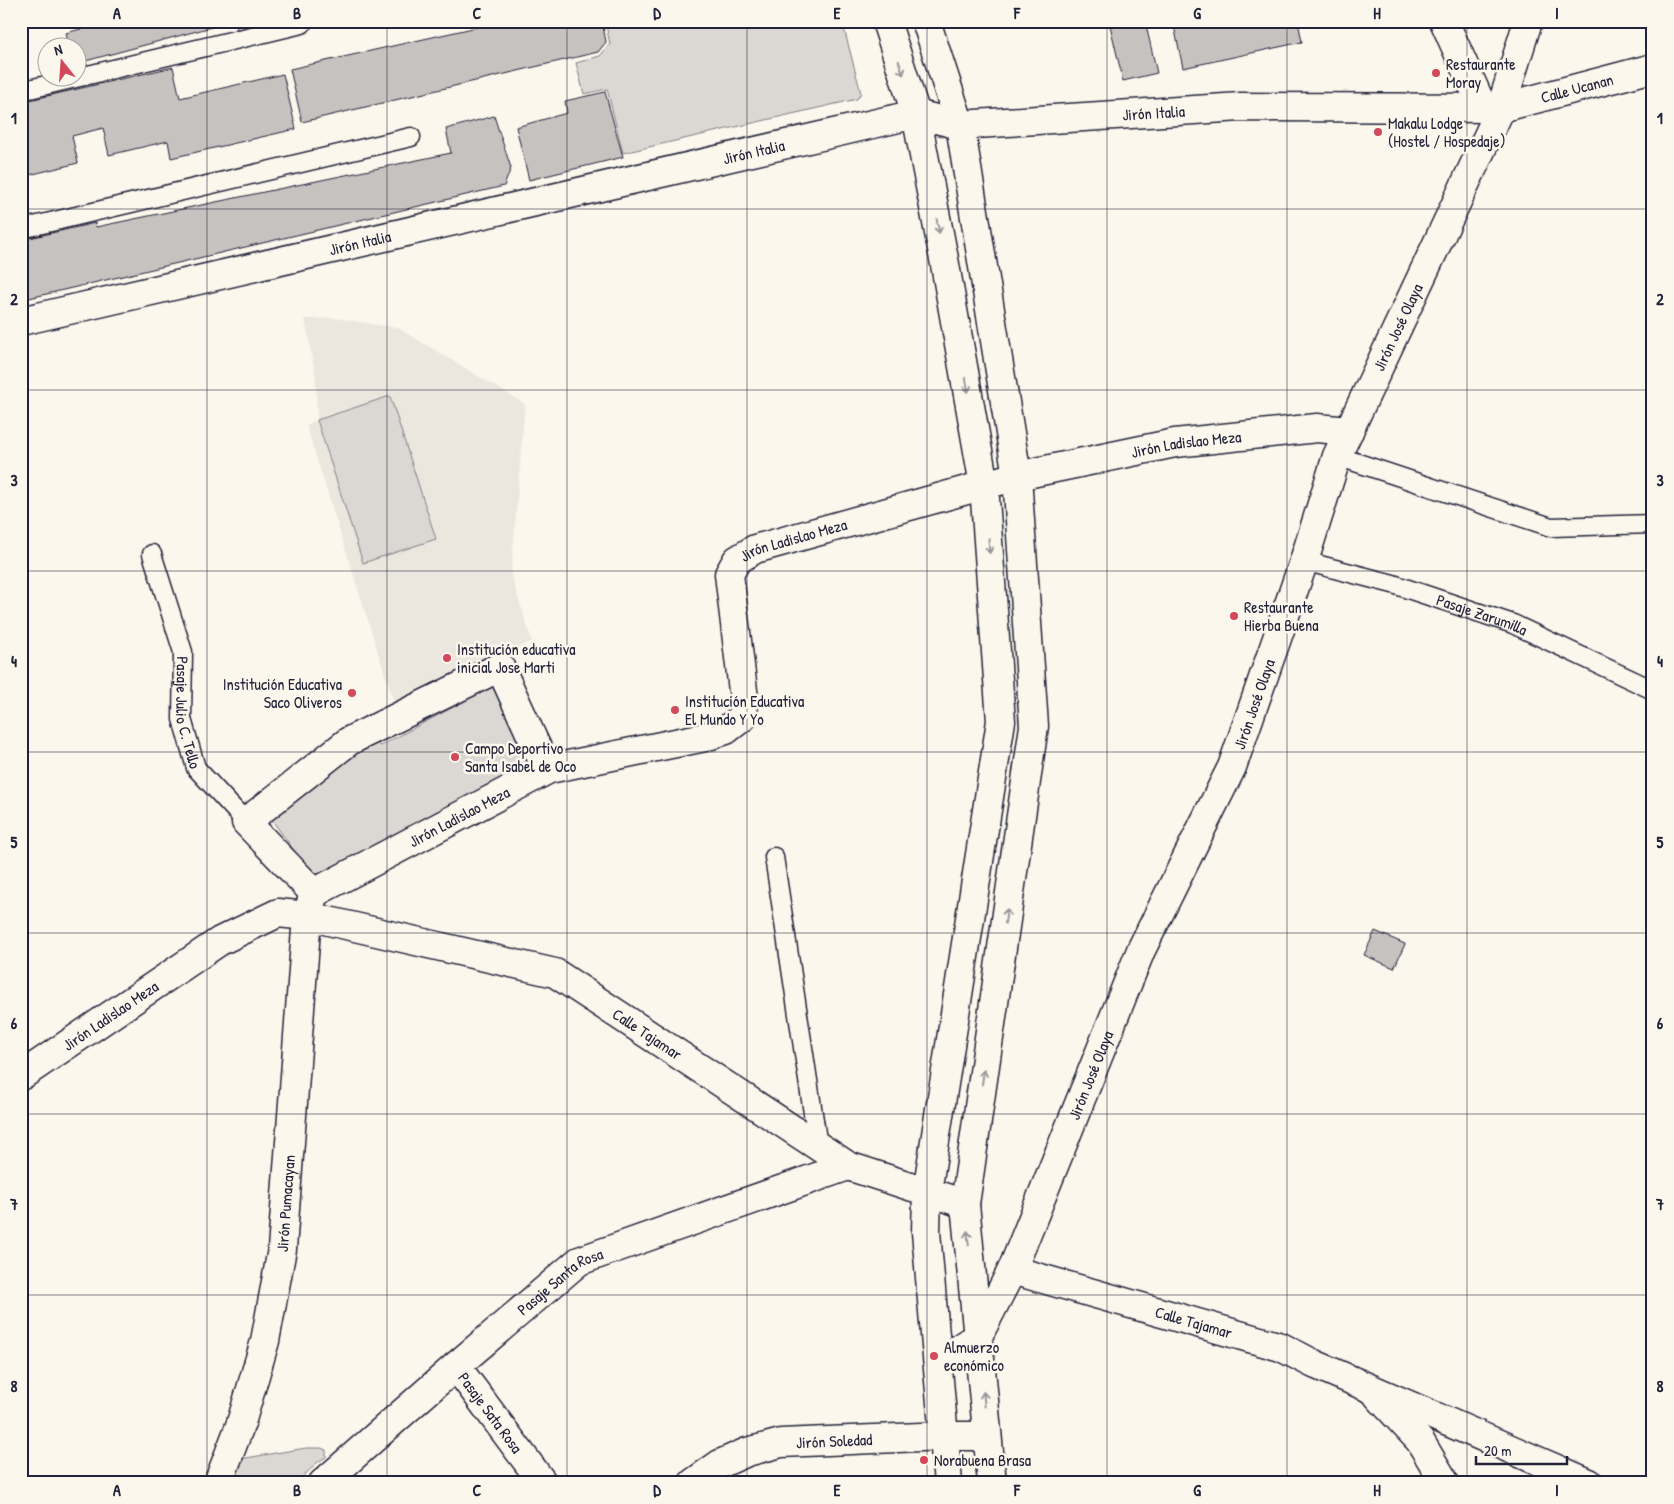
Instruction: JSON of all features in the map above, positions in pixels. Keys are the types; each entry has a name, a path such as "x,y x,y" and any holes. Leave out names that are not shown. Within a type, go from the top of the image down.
{"street":[{"path":"886,21 916,114 984,485 1001,721 928,1192 926,1232 948,1483"},
{"path":"926,21 960,125 1018,476 1034,726 965,1204 992,1483"},
{"path":"1444,21 1492,108"},
{"name":"Jirón José Olaya","path":"938,1362 978,1336 1012,1270 1141,950 1232,767 1304,560 1337,456 1492,108 1528,21"},
{"name":"Calle Ucanan","path":"1492,108 1653,68"},
{"name":"Jirón Italia","path":"21,321 916,114 960,125 1241,108 1492,108"},
{"name":"Jirón Ladislao Meza","path":"21,1076 220,941 278,913 311,904 547,770 705,737 726,730 743,717 744,699 729,574 737,560 755,549 1018,476 1175,443 1317,428 1349,431"},
{"path":"246,822 348,740 500,667 547,770"},
{"path":"986,815 1021,818"},
{"name":"Pasaje Julio C. Tello","path":"246,822 311,904"},
{"name":"Calle Tajamar","path":"311,904 555,973 848,1166 965,1204"},
{"name":"Jirón Pumacayan","path":"218,1483 241,1423 265,1341 282,1249 311,904"},
{"name":"Pasaje Santa Rosa","path":"323,1483 579,1261 848,1166"},
{"name":"Calle Tajamar","path":"1012,1270 1281,1347 1314,1364 1589,1483"},
{"name":"Pasaje Sata Rosa","path":"456,1366 543,1483"},
{"path":"1370,1388 1420,1441 1445,1483"},
{"name":"Jirón Soledad","path":"693,1483 720,1464 747,1452 781,1443 987,1436"}],"lane":[{"path":"21,91 302,24"},
{"path":"21,229 411,137"},
{"path":"1337,456 1551,527 1653,524"},
{"name":"Pasaje Julio C. Tello","path":"152,554 183,652 182,719 196,768 246,822"},
{"name":"Pasaje Zarumilla","path":"1304,560 1393,584 1513,624 1653,690"},
{"path":"774,857 818,1146"}],"shaded area":[{"path":"605,21 842,21 861,93 857,99 623,153 607,89 584,94 576,63 600,56 610,44"},
{"path":"335,318 398,328 525,404 511,575 532,641 396,709 306,425 317,420 316,379 305,319"},
{"path":"390,396 436,539 363,563 317,420"},
{"path":"495,685 535,760 421,820 420,825 326,873 315,874 302,861 268,815 374,735 380,746"},
{"path":"306,1448 326,1450 326,1457 296,1483 232,1483 240,1459"}],"building":[{"path":"110,21 234,21 88,60 88,38 67,38 66,33"},
{"path":"235,21 268,21 237,30"},
{"path":"504,21 602,21 606,42 598,52 302,122 290,69"},
{"path":"1109,21 1145,21 1157,73 1123,81"},
{"path":"1173,21 1298,21 1302,42 1183,68"},
{"path":"173,67 180,98 283,74 296,129 171,158 168,141 109,155 103,128 72,136 78,163 21,177 21,102"},
{"path":"605,92 623,157 529,180 516,127 567,113 565,101"},
{"path":"494,116 511,168 504,186 21,300 21,240 95,223 96,227 451,153 446,129"},
{"path":"1375,931 1405,944 1394,968 1364,955"}],"place":[{"name":"Restaurante Moray","path":"1436,73"},
{"name":"Makalu Lodge (Hostel / Hospedaje)","path":"1378,132"},
{"name":"Restaurante Hierba Buena","path":"1234,616"},
{"name":"Institución educativa inicial Jose Marti","path":"447,658"},
{"name":"Institución Educativa Saco Oliveros","path":"352,693"},
{"name":"Institución Educativa El Mundo Y Yo","path":"675,710"},
{"name":"Campo Deportivo Santa Isabel de Oco","path":"455,757"},
{"name":"Almuerzo económico","path":"934,1356"},
{"name":"Norabuena Brasa","path":"924,1460"}]}
